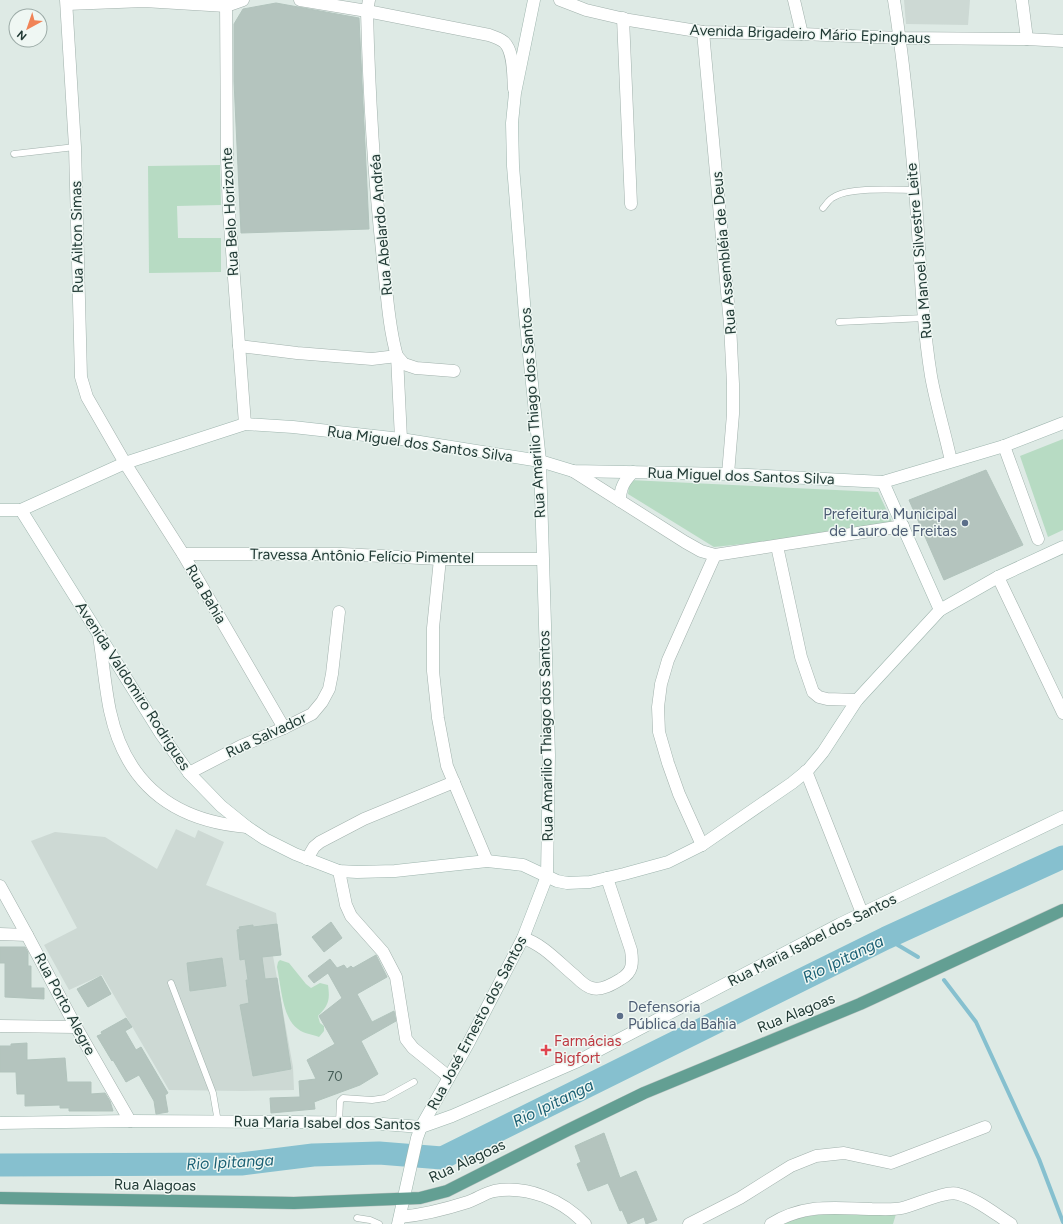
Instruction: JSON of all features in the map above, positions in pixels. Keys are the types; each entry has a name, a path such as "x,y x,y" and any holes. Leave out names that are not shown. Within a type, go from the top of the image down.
{"main road":[{"name":"Rua Alagoas","path":"0,1198 294,1203 420,1198 447,1191 644,1093 860,1004 1063,910"}],"street":[{"path":"66,2 144,1 226,3 243,0"},
{"path":"300,0 368,6 490,35 500,39 506,43 511,51 514,93"},
{"name":"Rua Amarilio Thiago dos Santos","path":"534,0 514,93 512,123 513,166 526,323 540,461 549,755 548,876"},
{"name":"Avenida Brigadeiro Mário Epinghaus","path":"560,0 586,10 703,32 1063,41"},
{"path":"794,0 802,34"},
{"name":"Rua Manoel Silvestre Leite","path":"894,0 900,38 915,190 920,277 931,376 951,461"},
{"path":"1022,0 1027,39"},
{"name":"Rua Ailton Simas","path":"66,2 75,147 81,377 87,397 125,463"},
{"name":"Rua Belo Horizonte","path":"226,3 227,159 229,211 246,424"},
{"name":"Rua Abelardo Andréa","path":"368,6 370,96 378,210 390,320 396,356 401,439"},
{"path":"623,18 631,204"},
{"name":"Rua Assembléia de Deus","path":"703,32 730,324 733,414 728,474"},
{"path":"239,346 297,353 372,359 396,356 404,364 416,368 454,371"},
{"name":"Rua Miguel dos Santos Silva","path":"21,510 125,463 246,424 293,426 401,439 540,461 573,472 728,474 883,482 1004,446 1063,423"},
{"path":"1004,446 1038,539"},
{"name":"Rua Bahia","path":"125,463 183,554 284,728"},
{"path":"573,472 684,542 701,551 715,555 903,526"},
{"path":"620,501 622,484 633,472"},
{"path":"883,482 940,610"},
{"path":"0,510 21,510"},
{"name":"Avenida Valdomiro Rodrigues","path":"21,510 161,734 189,773 221,806 247,828 265,839 307,859 339,871 394,871 487,861 523,865 557,881 567,883 590,882 668,862 702,845 792,783 806,771 824,752 858,700 940,610 998,577 1063,547"},
{"path":"777,546 801,657 812,692 819,697 827,699 858,700"},
{"name":"Travessa Antônio Felício Pimentel","path":"183,554 342,554 440,559 542,559"},
{"path":"702,845 679,794 668,763 659,732 658,707 661,684 668,660 715,555"},
{"path":"440,559 432,628 433,671 438,718 447,766 487,861"},
{"path":"998,577 1063,713"},
{"name":"Rua Salvador","path":"189,773 241,746 284,728 312,714 322,702 329,689 339,612"},
{"path":"99,636 110,712 119,740 133,769 147,786 165,802 195,817 231,826 247,828"},
{"path":"806,771 862,913"},
{"path":"307,859 314,847 320,842 364,819 454,782"},
{"name":"Rua Maria Isabel dos Santos","path":"0,1123 130,1121 370,1123 419,1132 578,1061 862,913 1063,817"},
{"path":"339,871 346,905 351,916 383,952 396,978 406,1039 413,1048 449,1077"},
{"name":"Rua José Ernesto dos Santos","path":"548,876 523,938 469,1042 419,1132 399,1220 456,1206 492,1191 510,1190 527,1192 552,1200 571,1211 585,1224"},
{"path":"523,938 536,943 582,982 592,988 601,988 623,978 630,972 633,962 631,950 607,878"},
{"name":"Rua Porto Alegre","path":"0,886 76,1026 130,1121"},
{"path":"0,934 27,935"},
{"path":"0,1026 76,1026"},
{"path":"689,1224 740,1198 791,1166 816,1156 844,1153 892,1163 985,1127"},
{"path":"771,1224 782,1217 818,1207 883,1209 902,1208 957,1193 973,1200 1011,1224"}],"lane":[{"path":"14,154 75,147"},
{"path":"823,208 832,198 842,193 915,190"},
{"path":"839,322 924,318"},
{"path":"171,983 213,1093 218,1122"},
{"path":"339,1123 340,1101 343,1098 372,1100 385,1098 414,1082"},
{"path":"357,1218 370,1220 379,1224"}],"shaded area":[{"path":"904,0 970,0 968,25 906,24"},
{"path":"176,829 195,838 198,830 224,842 206,885 276,913 281,955 273,956 293,1067 294,1090 169,1090 102,975 69,990 44,945 77,928 31,841 55,832 105,837 157,869"}],"green space":[{"path":"220,165 221,205 177,206 178,238 221,238 221,272 149,273 148,166"},
{"path":"1063,439 1063,530 1048,537 1020,456"},
{"path":"630,480 878,492 895,528 714,547 628,494"},
{"path":"280,960 289,963 311,988 320,983 328,985 328,1002 318,1016 320,1023 324,1026 324,1031 319,1037 300,1031 289,1017 283,1001 277,967"},
{"path":"834,1212 896,1214 893,1224 784,1224 792,1219"}],"building":[{"path":"276,3 359,18 369,229 241,233 234,81 234,24 243,9"},
{"name":"Prefeitura Municipal de Lauro de Freitas","path":"986,470 1023,545 944,580 909,500"},
{"path":"331,922 342,938 324,952 312,937"},
{"path":"277,924 281,955 262,957 265,979 277,978 291,1069 253,1076 240,1005 249,1003 246,980 248,980 245,959 240,960 237,930 240,929 239,927"},
{"path":"0,947 25,947 28,952 28,966 31,966 31,988 44,988 44,999 5,997 5,963 0,963"},
{"path":"376,955 387,977 357,994 372,1022 394,1011 396,1021 361,1041 378,1074 360,1085 314,1102 315,1109 271,1113 270,1098 300,1097 299,1081 316,1079 307,1060 335,1044 319,1016 342,998 328,973 314,983 308,976 330,959 337,968 344,965 347,969 351,966 353,968"},
{"path":"222,958 226,986 190,991 187,963"},
{"path":"101,976 111,994 88,1007 77,989"},
{"path":"126,1018 132,1027 125,1031 136,1050 141,1047 168,1093 165,1095 168,1112 156,1114 154,1101 139,1075 126,1082 97,1036 102,1034 101,1032"},
{"path":"27,1043 27,1060 65,1058 67,1082 91,1082 91,1094 105,1093 110,1101 113,1111 69,1111 69,1108 60,1108 60,1105 25,1106 25,1094 17,1094 16,1072 0,1072 0,1046 11,1046 11,1044"},
{"path":"604,1133 620,1178 636,1171 657,1220 646,1224 644,1217 628,1224 622,1210 620,1211 608,1183 588,1191 577,1164 581,1162 575,1146"}],"waterway":[{"name":"Rio Ipitanga","path":"0,1165 241,1164 313,1155 379,1153 442,1158 886,938 1063,857"},
{"path":"886,938 918,957"},
{"path":"944,980 976,1022 1039,1159 1063,1222"}],"place":[{"name":"Prefeitura Municipal de Lauro de Freitas","path":"965,523"},
{"name":"Defensoria Pública da Bahia","path":"620,1016"},
{"name":"Farmácias Bigfort","path":"546,1050"}]}
